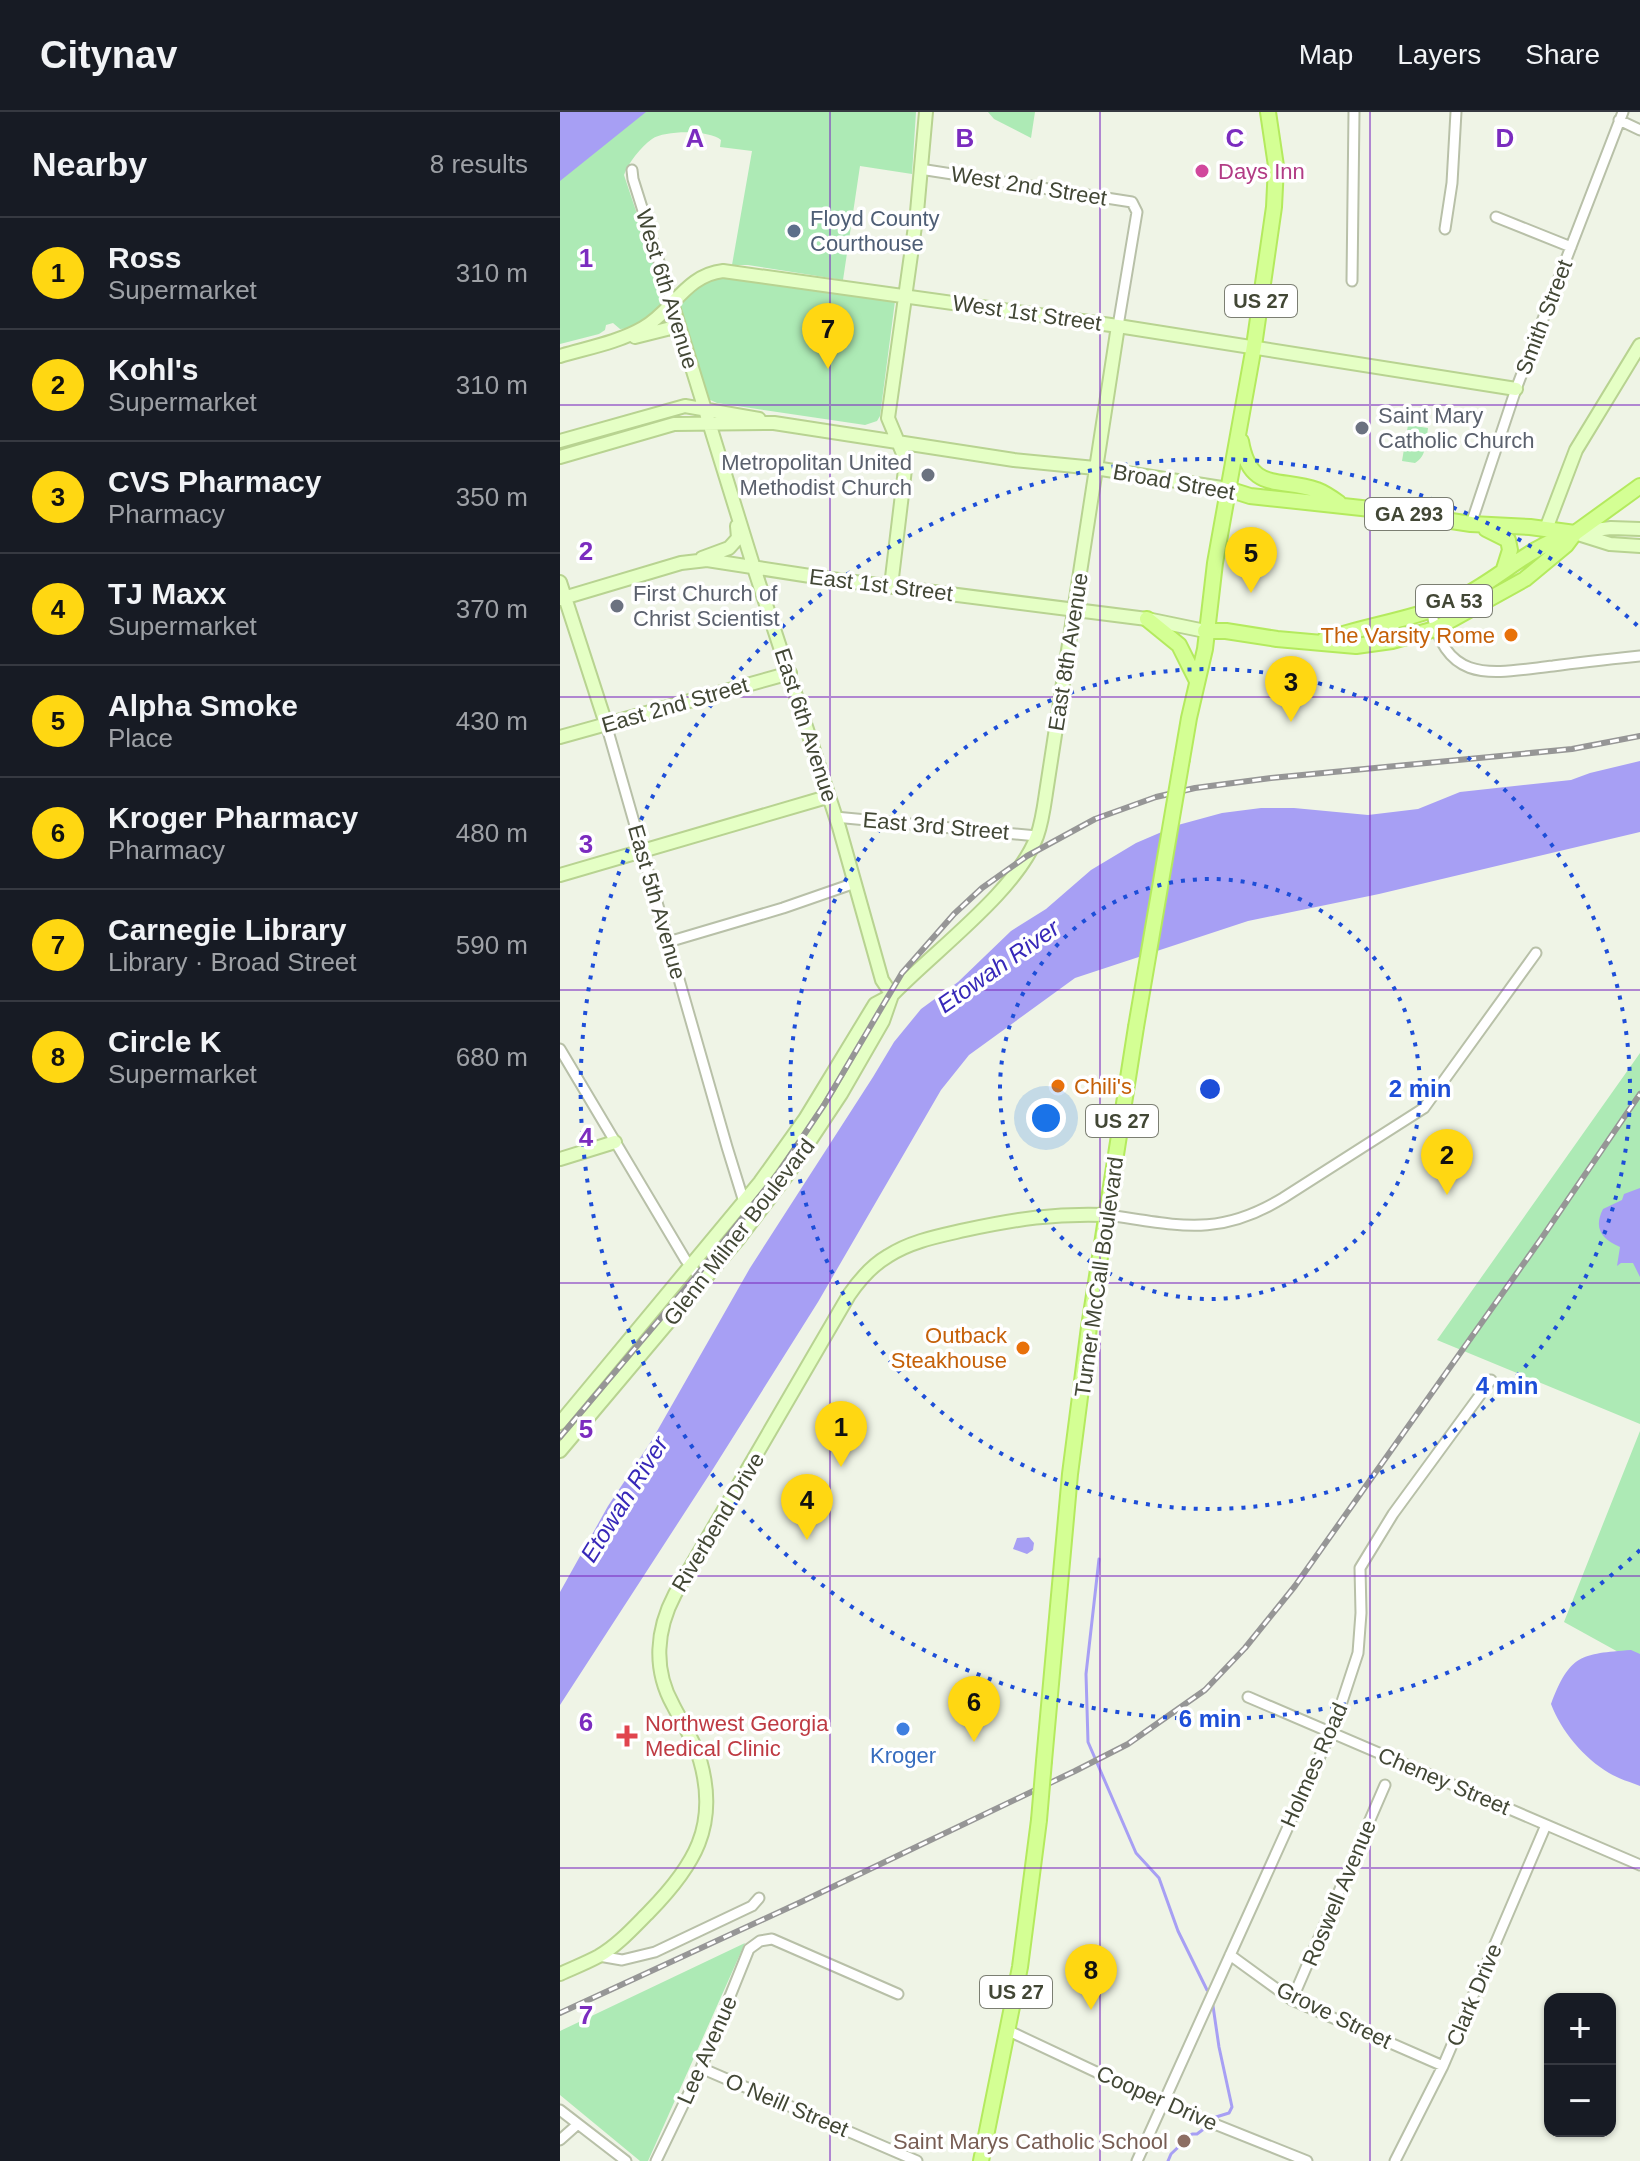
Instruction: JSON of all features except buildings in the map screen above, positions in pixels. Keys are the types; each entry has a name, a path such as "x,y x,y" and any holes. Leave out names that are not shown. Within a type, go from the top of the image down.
{"main road":[{"name":"Turner McCall Boulevard","path":"981,2161 1020,1967 1039,1820 1072,1462 1089,1327 1136,1027 1182,759 1205,649 1205,631 1254,346 1274,207 1276,166 1268,112"},
{"path":"1240,431 1244,458 1260,478 1318,490 1347,507"},
{"name":"GA 53","path":"1319,641 1431,610 1482,587 1543,544 1575,533 1640,486"},
{"name":"Broad Street","path":"1228,489 1250,496 1471,524 1575,533"},
{"path":"1471,524 1503,535 1508,540 1510,550 1504,570"},
{"name":"GA 53","path":"1205,631 1356,646 1392,641 1435,629 1525,579 1566,545 1575,533"},
{"path":"1147,619 1179,645 1197,681"}],"street":[{"path":"891,586 906,461 888,418 926,112"},
{"path":"1352,281 1354,112"},
{"path":"1445,229 1452,183 1456,112"},
{"path":"1621,116 1640,130"},
{"name":"Smith Street","path":"1471,524 1516,389 1621,116"},
{"name":"West 2nd Street","path":"920,169 1132,202 1136,206 1118,326"},
{"name":"West 6th Avenue","path":"632,170 704,408"},
{"path":"1496,217 1571,247"},
{"name":"West 1st Street","path":"560,356 620,338 647,326 704,275 723,271 1254,346 1516,389"},
{"name":"East 8th Avenue","path":"1037,836 1118,326"},
{"path":"620,338 645,336 671,328 681,336"},
{"path":"1546,529 1576,450 1640,345"},
{"name":"Broad Street","path":"560,441 685,406 1014,460 1095,468 1228,489"},
{"name":"East 6th Avenue","path":"704,408 835,817 882,980 892,995"},
{"name":"Broad Street","path":"560,457 674,424 774,423"},
{"path":"695,560 729,548 736,541 734,499"},
{"name":"GA 293","path":"1575,533 1611,528 1640,529"},
{"name":"GA 293","path":"1575,533 1610,544 1640,546"},
{"name":"East 1st Street","path":"562,598 695,560 1147,619 1205,631"},
{"name":"East 5th Avenue","path":"560,582 562,598 606,724 744,1202 753,1221"},
{"path":"1431,610 1439,641 1450,655 1479,672 1506,672 1640,656"},
{"name":"East 2nd Street","path":"560,737 790,673"},
{"path":"560,875 827,797"},
{"name":"East 3rd Street","path":"835,817 1037,836"},
{"name":"Glenn Milner Boulevard","path":"560,1423 744,1202 805,1119 875,1004 892,995 1017,871 1037,836"},
{"path":"668,942 855,883"},
{"path":"1107,1215 1200,1227 1230,1223 1261,1212 1424,1108 1536,953"},
{"name":"Glenn Milner Boulevard","path":"560,1451 753,1221 807,1147 883,1021 892,995"},
{"path":"560,1049 703,1282"},
{"path":"560,1159 615,1142"},
{"name":"Riverbend Drive","path":"560,1974 599,1956 620,1940 668,1893 692,1861 704,1830 707,1793 700,1758 661,1678 658,1655 666,1611 849,1295 864,1275 880,1262 919,1242 1045,1215 1107,1215"},
{"name":"Holmes Road","path":"1137,2161 1335,1723 1358,1653 1360,1568 1393,1514 1491,1380"},
{"name":"Cheney Street","path":"1248,1697 1640,1865"},
{"name":"Roswell Avenue","path":"1292,2000 1385,1785"},
{"name":"Clark Drive","path":"1395,2161 1443,2066 1546,1825"},
{"path":"599,1956 622,1960 655,1952 752,1906 759,1898"},
{"name":"Lee Avenue","path":"656,2161 701,2068 749,1949 760,1941 772,1939 898,1994"},
{"name":"Grove Street","path":"1230,1955 1292,2000 1443,2066"},
{"name":"Cooper Drive","path":"1009,2031 1162,2103 1307,2161"},
{"name":"O Neill Street","path":"701,2068 917,2161"},
{"path":"560,2110 626,2161"},
{"path":"560,2140 578,2124"}],"green space":[{"name":"Floyd County Courthouse","path":"580,112 916,112 912,174 860,166 843,280 732,265 752,151 720,147 721,140 707,134 658,136 635,156 624,175 665,303 634,327 620,329 613,323 606,325 599,334 560,344 560,130"},
{"path":"988,112 1035,112 1031,138 994,119"},
{"path":"724,276 895,301 877,421 865,425 717,403 708,399 678,305 698,286"},
{"path":"1408,425 1428,428 1424,452 1415,463 1402,461"},
{"path":"1640,1053 1640,1424 1437,1340"},
{"path":"1640,1431 1640,1664 1564,1622"},
{"path":"745,1943 648,2161 640,2161 560,2095 560,2031"}],"water":[{"path":"560,112 646,112 560,181"},
{"name":"Etowah River","path":"1640,761 1640,832 1379,894 1248,921 1075,978 969,1055 941,1090 818,1302 560,1705 560,1592 608,1506 652,1440 750,1268 894,1042 921,1009 958,982 1011,931 1046,909 1091,870 1136,843 1178,825 1222,813 1261,808 1368,815 1418,809 1460,792 1571,780"},
{"path":"1640,1188 1640,1277 1633,1263 1617,1266 1620,1247 1604,1237 1599,1222 1603,1209 1622,1200 1624,1194"},
{"path":"1029,1537 1034,1543 1033,1550 1027,1554 1013,1549 1017,1538"},
{"path":"1631,1650 1640,1654 1640,1786 1613,1775 1591,1760 1567,1734 1551,1704 1564,1675 1579,1660 1600,1653"}],"waterway":[{"path":"1099,1559 1086,1674 1088,1742 1136,1853 1159,1878 1178,1931 1207,1990"},
{"path":"1213,2006 1232,2107 1229,2113 1216,2117"},
{"path":"1168,2161 1171,2154 1192,2134 1205,2128"}],"railway":[{"path":"560,1437 697,1275 779,1172 824,1105 902,973 954,914 982,888 1027,856 1095,819 1156,797 1195,788 1572,749 1640,736"},
{"path":"560,2013 1075,1771 1128,1744 1205,1690 1245,1648 1295,1586 1640,1094"}],"place":[{"name":"Days Inn","path":"1202,171"},
{"name":"Floyd County Courthouse","path":"794,231"},
{"name":"Carnegie Library","path":"828,369"},
{"name":"Saint Mary Catholic Church","path":"1362,428"},
{"name":"Metropolitan United Methodist Church","path":"928,475"},
{"name":"Alpha Smoke","path":"1251,593"},
{"name":"First Church of Christ Scientist","path":"617,606"},
{"name":"The Varsity Rome","path":"1511,635"},
{"name":"CVS Pharmacy","path":"1291,722"},
{"name":"Chili's","path":"1058,1086"},
{"name":"Kohl's","path":"1447,1195"},
{"name":"Outback Steakhouse","path":"1023,1348"},
{"name":"Ross","path":"841,1467"},
{"name":"TJ Maxx","path":"807,1540"},
{"name":"Kroger","path":"903,1729"},
{"name":"Northwest Georgia Medical Clinic","path":"627,1736"},
{"name":"Kroger Pharmacy","path":"974,1742"},
{"name":"Circle K","path":"1091,2010"},
{"name":"Saint Marys Catholic School","path":"1184,2141"}]}
